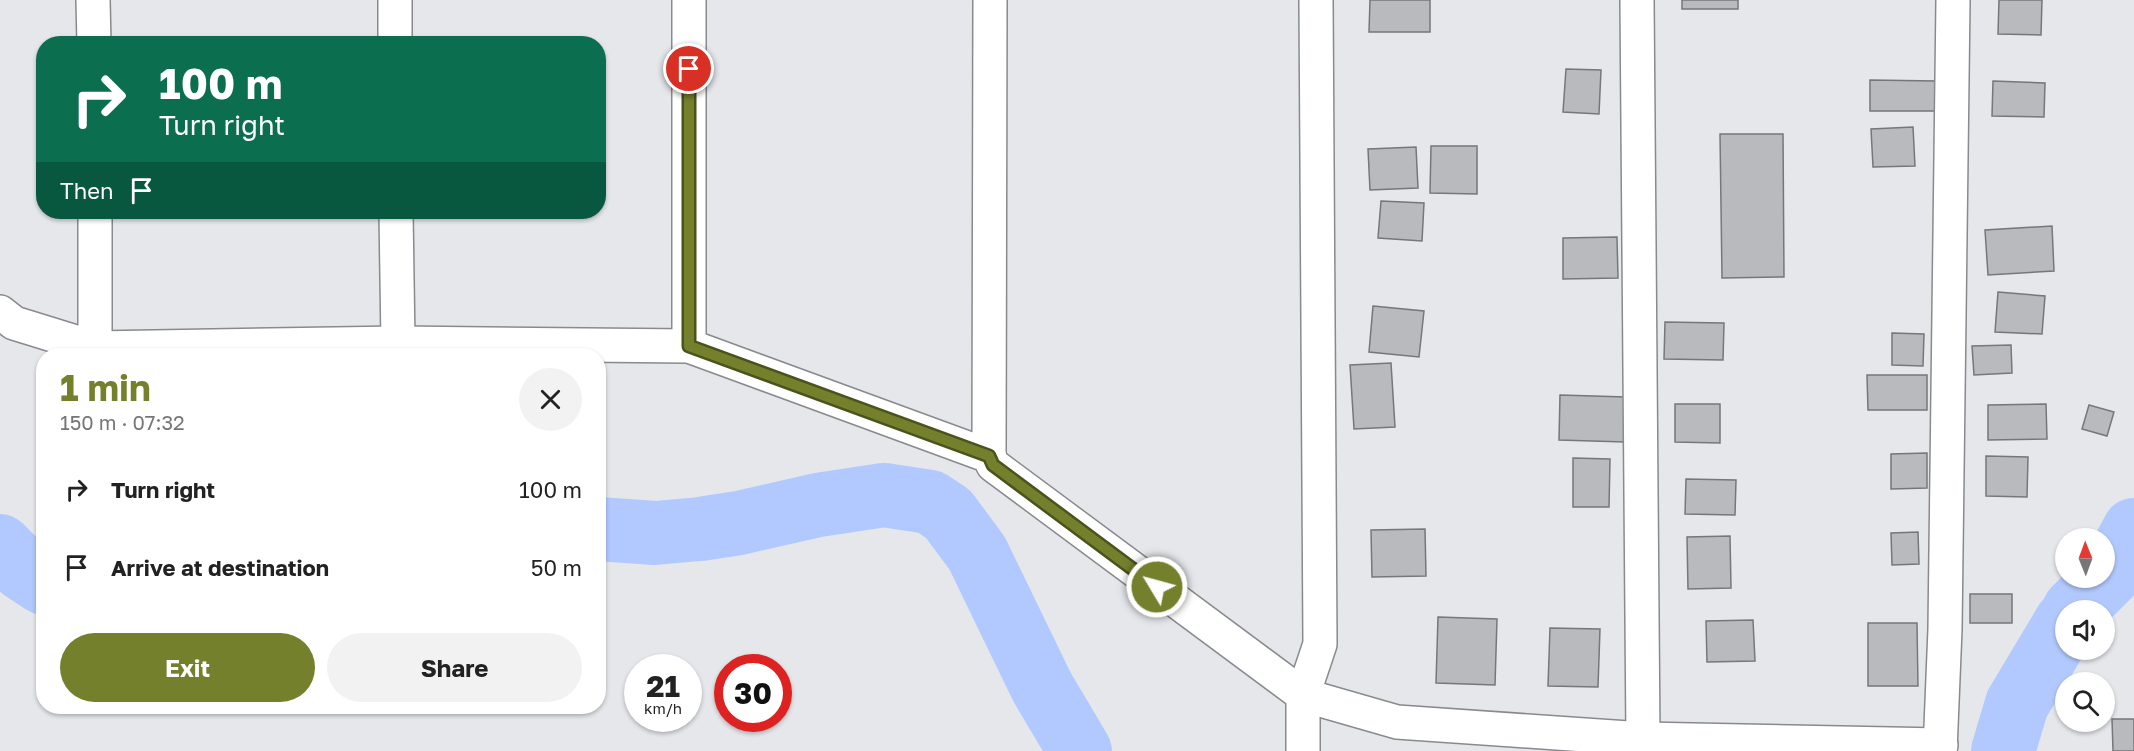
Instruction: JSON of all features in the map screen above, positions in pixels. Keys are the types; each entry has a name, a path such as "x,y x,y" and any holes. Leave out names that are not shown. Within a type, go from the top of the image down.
{"street":[{"path":"93,0 94,36"},
{"path":"394,0 395,36"},
{"path":"689,0 689,346"},
{"path":"990,0 989,456 993,465 1303,695 1397,722 1642,740 1940,748 1945,629 1953,0"},
{"path":"1303,751 1303,695 1320,644 1316,0"},
{"path":"1638,0 1642,740"},
{"path":"95,219 96,348"},
{"path":"396,219 398,343"},
{"path":"0,312 14,323 96,348 398,343 689,346 989,456"}],"building":[{"path":"1370,0 1430,0 1430,32 1369,32"},
{"path":"1682,0 1738,0 1738,9 1682,9"},
{"path":"1999,0 2042,0 2041,35 1998,34"},
{"path":"1566,69 1601,70 1599,114 1563,112"},
{"path":"1870,80 1936,81 1935,111 1870,111"},
{"path":"1993,81 2045,83 2044,117 1992,116"},
{"path":"1913,127 1915,166 1873,167 1871,129"},
{"path":"1720,134 1783,134 1784,277 1722,278"},
{"path":"1431,146 1477,146 1477,194 1430,193"},
{"path":"1416,147 1418,188 1370,190 1368,149"},
{"path":"1381,201 1424,203 1422,241 1378,238"},
{"path":"2052,226 2054,271 1988,275 1985,230"},
{"path":"1617,237 1618,278 1563,279 1563,238"},
{"path":"1998,292 2045,296 2042,334 1995,332"},
{"path":"1373,306 1424,311 1419,357 1369,352"},
{"path":"1665,322 1724,323 1723,360 1664,359"},
{"path":"1892,333 1924,334 1923,366 1892,365"},
{"path":"2011,345 2012,373 1974,375 1972,346"},
{"path":"1391,363 1395,427 1354,429 1350,365"},
{"path":"1867,375 1927,375 1927,410 1868,410"},
{"path":"1560,395 1626,397 1625,442 1559,440"},
{"path":"1675,404 1720,404 1720,443 1675,442"},
{"path":"2046,404 2047,439 1988,440 1988,405"},
{"path":"2089,405 2114,412 2107,436 2082,429"},
{"path":"1927,453 1927,488 1891,489 1891,454"},
{"path":"1986,456 2028,457 2027,497 1986,496"},
{"path":"1573,458 1610,459 1609,507 1573,507"},
{"path":"1686,479 1736,480 1735,515 1685,514"},
{"path":"1425,529 1426,576 1372,577 1371,530"},
{"path":"1918,532 1919,564 1892,565 1891,533"},
{"path":"1730,536 1731,588 1688,589 1687,537"},
{"path":"1970,594 2012,594 2012,623 1970,623"},
{"path":"1438,617 1497,619 1495,685 1436,683"},
{"path":"1753,620 1755,661 1707,662 1706,621"},
{"path":"1868,623 1917,623 1918,686 1868,686"},
{"path":"1550,628 1600,629 1598,687 1548,686"},
{"path":"2115,719 2134,719 2134,751 2113,751"}],"waterway":[{"path":"606,530 655,533 700,529 739,523 818,505 884,495 930,502 948,514 977,553 1042,687 1080,751"},
{"path":"2084,600 2110,574 2134,530"},
{"path":"0,546 24,570 36,578"},
{"path":"2003,751 2017,704 2055,640"}],"route":[{"path":"689,69 689,346 989,456 993,465 1157,587"}]}
